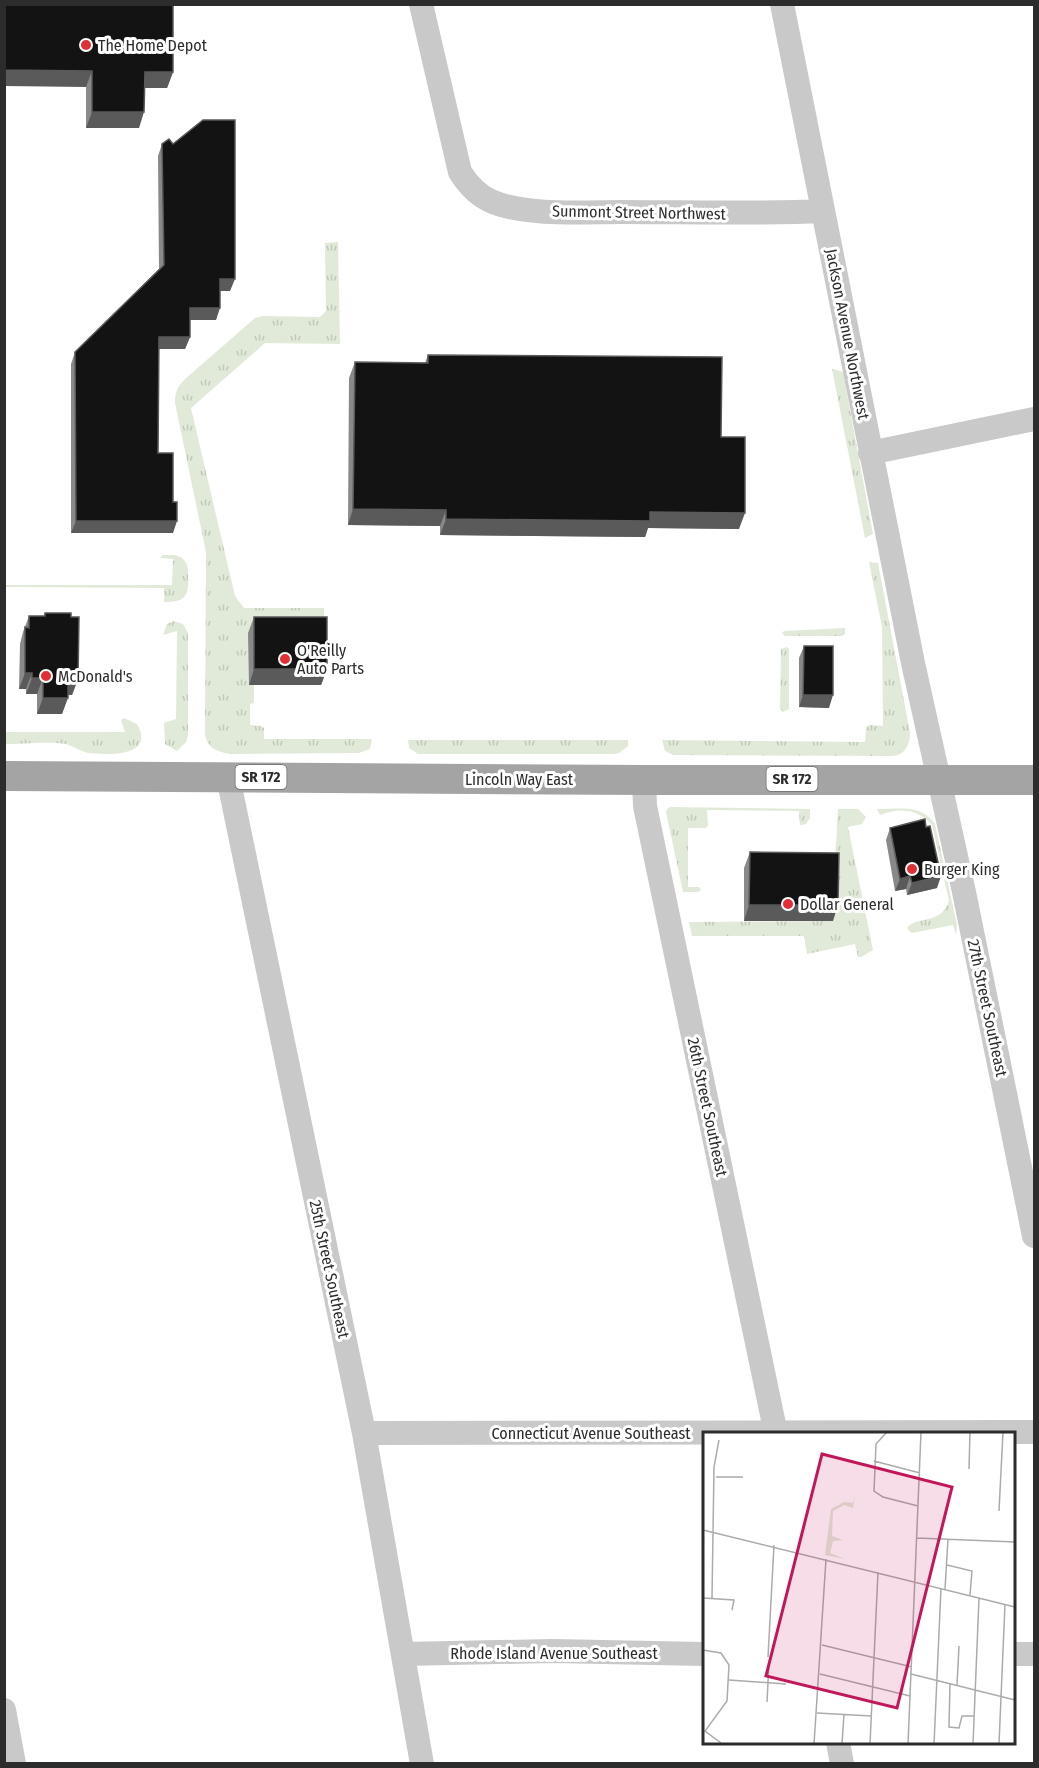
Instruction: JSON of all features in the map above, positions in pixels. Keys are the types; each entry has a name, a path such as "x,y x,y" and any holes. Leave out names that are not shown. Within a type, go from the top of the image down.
{"main road":[{"name":"Lincoln Way East","path":"4,776 1035,780"}],"street":[{"name":"Sunmont Street Northwest","path":"421,4 460,172 473,189 493,202 540,211 754,213 823,211"},
{"name":"Jackson Avenue Northwest","path":"782,4 913,663"},
{"path":"870,453 1035,419"},
{"name":"27th Street Southeast","path":"913,663 940,779 1035,1236"},
{"name":"25th Street Southeast","path":"228,777 364,1433 422,1764"},
{"name":"26th Street Southeast","path":"644,780 645,806 776,1432"},
{"name":"Connecticut Avenue Southeast","path":"1015,1432 1035,1432"},
{"name":"Connecticut Avenue Southeast","path":"364,1433 703,1433"},
{"name":"Rhode Island Avenue Southeast","path":"403,1654 564,1652 703,1654"},
{"path":"1015,1654 1035,1654"},
{"path":"4,1710 14,1764"},
{"path":"837,1744 842,1764"}],"green space":[{"path":"338,242 340,344 265,343 191,408 235,596 244,608 324,608 324,623 254,685 254,703 250,704 250,725 264,728 264,739 372,739 370,749 359,753 230,754 213,749 205,734 206,552 175,403 176,393 185,379 255,318 263,316 320,317 326,311 325,243"},
{"path":"832,369 843,372 873,534 865,538"},
{"path":"163,555 180,557 187,566 188,589 184,597 177,601 164,602 164,588 5,587 5,585 172,585 173,559 160,558"},
{"path":"869,562 878,563 910,733 908,745 900,754 892,756 673,755 665,751 662,740 865,742 866,728 869,725 883,726 882,627"},
{"path":"173,621 183,624 188,633 188,736 186,742 177,751 165,744 164,723 176,719 177,631 163,635 167,624"},
{"path":"845,628 845,634 842,636 785,636 782,633 784,631"},
{"path":"787,647 789,649 789,709 783,712 780,709 781,649"},
{"path":"124,718 137,724 141,735 140,743 127,752 88,753 59,743 5,744 5,732 125,732 121,720"},
{"path":"408,740 628,740 628,746 615,754 418,754 409,748"},
{"path":"670,807 810,809 810,818 806,824 800,825 799,811 707,810 708,826 706,828 688,828 688,887 699,887 701,890 683,892 666,812"},
{"path":"838,809 858,809 866,817 862,824 848,827 873,950 858,957 855,944 807,954 804,936 692,936 689,922 832,921"},
{"path":"877,809 917,810 924,813 935,824 957,925 956,935 953,925 912,933 907,928 911,924 940,914 949,901 932,825 915,813 902,810 880,815"}],"building":[{"name":"The Home Depot","path":"4,4 173,4 173,72 145,72 144,112 92,112 92,71 4,70"},
{"path":"203,120 235,120 235,279 220,279 220,308 190,308 190,337 159,337 158,453 173,453 173,502 177,502 177,521 76,521 75,352 164,265 162,144 169,139 173,144"},
{"path":"428,355 722,357 721,437 745,437 745,513 650,512 650,521 446,519 446,510 353,509 355,362 428,363"},
{"name":"McDonald's","path":"45,613 71,613 71,617 79,617 78,679 68,679 68,698 43,698 43,678 32,678 32,673 25,673 25,627 29,628 29,616 45,616"},
{"name":"O'Reilly Auto Parts","path":"254,617 327,617 327,669 254,669"},
{"path":"804,646 833,646 833,695 803,695"},
{"name":"Burger King","path":"925,819 926,827 930,826 941,876 912,883 910,876 900,879 890,828"},
{"name":"Dollar General","path":"750,852 839,853 838,905 749,905"}],"place":[{"name":"The Home Depot","path":"86,45"},
{"name":"O'Reilly Auto Parts","path":"285,659"},
{"name":"McDonald's","path":"46,676"},
{"name":"Burger King","path":"912,869"},
{"name":"Dollar General","path":"788,904"}]}
